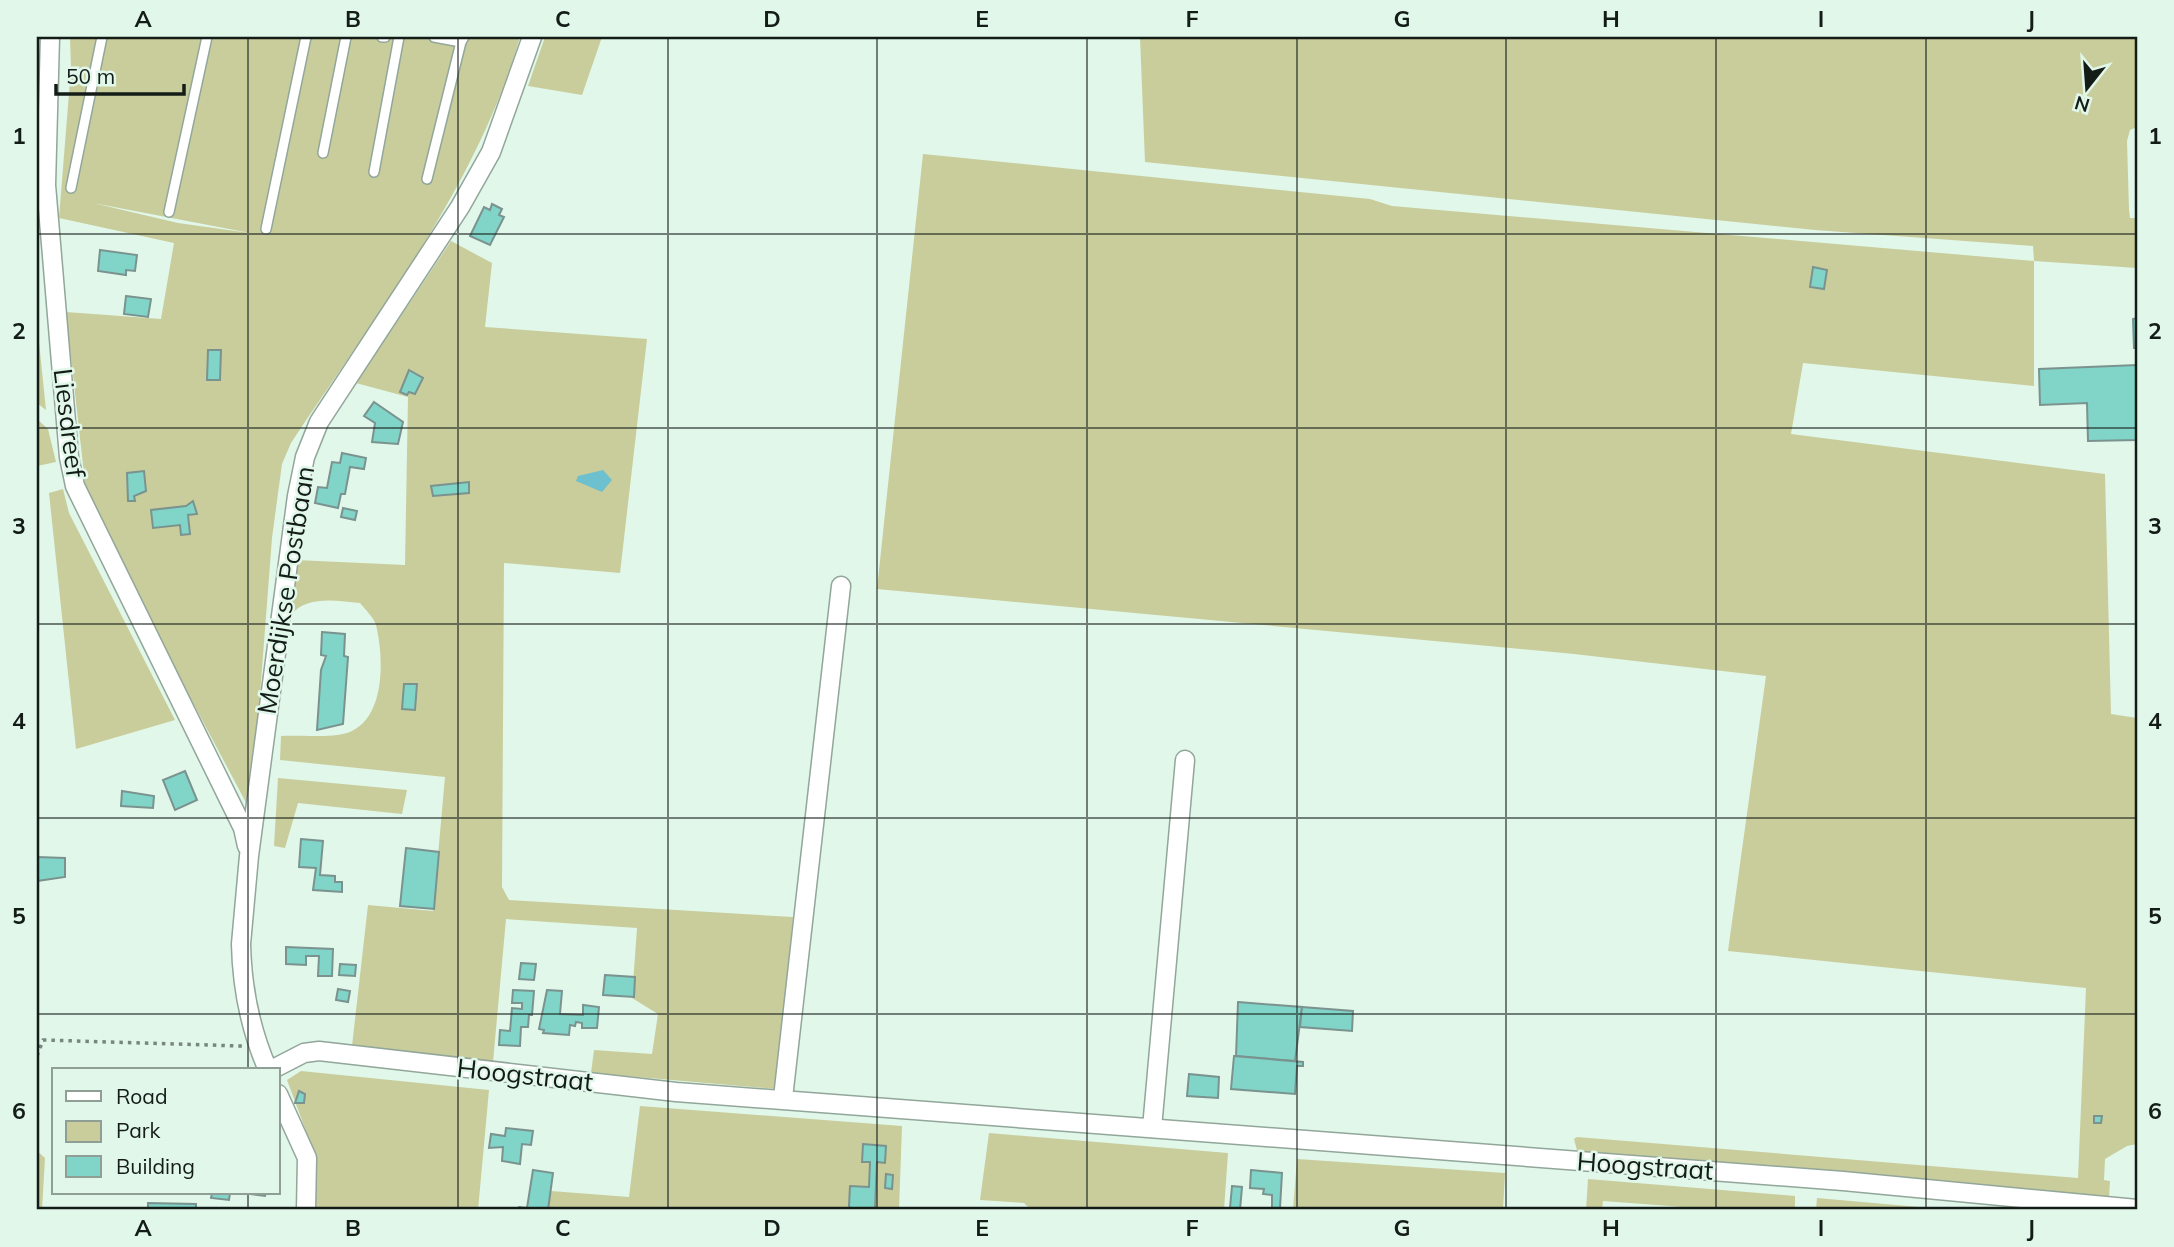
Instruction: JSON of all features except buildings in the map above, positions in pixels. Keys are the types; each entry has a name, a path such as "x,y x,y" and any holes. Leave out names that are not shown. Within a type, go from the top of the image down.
{"street":[{"name":"Liesdreef","path":"50,37 46,185 69,457 75,486 243,828 249,856"},
{"name":"Moerdijkse Postbaan","path":"268,1068 252,1034 242,977 241,944 249,856 295,509 305,457 319,422 460,207 491,152 531,37"},
{"path":"783,1098 841,586"},
{"path":"1152,1128 1185,760"},
{"name":"Hoogstraat","path":"273,1068 304,1053 319,1051 676,1092 783,1098 1843,1181 2137,1209"},
{"path":"280,1098 307,1158 306,1210"}],"lane":[{"path":"71,188 103,37"},
{"path":"169,212 207,37"},
{"path":"266,229 306,37"},
{"path":"323,153 346,37"},
{"path":"374,172 399,37"},
{"path":"427,179 462,39 433,37"}],"path":[{"path":"37,1056 43,1040 258,1046"}],"green space":[{"path":"70,37 520,37 478,146 451,197 421,248 291,443 282,464 272,538 251,812 157,635 93,508 85,483 66,312 161,319 174,243 59,218 71,68","holes":["93,203 250,233 178,223"]},
{"path":"545,37 602,37 582,95 528,86"},
{"path":"1140,37 2137,37 2137,127 2130,130 2127,141 2130,218 2137,218 2137,268 2034,261 2033,246 1815,230 1145,162"},
{"path":"923,154 1370,199 1392,206 2034,261 2034,386 1803,363 1791,434 2105,474 2111,714 2137,718 2137,1144 2127,1146 2105,1159 2104,1180 2110,1181 2109,1198 1578,1154 1574,1139 1577,1137 2078,1178 2086,988 1728,951 1766,676 1574,654 877,589"},
{"path":"451,241 492,263 485,327 647,339 620,573 504,563 502,887 509,900 793,917 777,1089 591,1073 594,1050 652,1054 658,1014 632,998 637,928 506,919 493,1062 352,1046 368,905 433,911 445,777 280,760 281,736 341,735 360,726 375,702 381,670 376,625 360,603 314,602 305,604 291,615 296,560 405,565 408,397 356,383"},
{"path":"37,323 46,410 37,403"},
{"path":"37,419 48,429 56,462 37,466"},
{"path":"63,489 69,513 175,720 76,749 49,493"},
{"path":"278,778 407,790 402,814 298,803 285,848 274,846"},
{"path":"301,1071 489,1090 478,1210 304,1210 308,1162 306,1131 287,1080"},
{"path":"640,1106 902,1126 899,1210 548,1210 551,1191 629,1197"},
{"path":"989,1133 1228,1153 1224,1210 1031,1210 1024,1203 980,1200"},
{"path":"37,1151 45,1158 42,1210 37,1210"},
{"path":"1297,1159 1505,1173 1503,1210 1293,1210"},
{"path":"1588,1179 1795,1196 1795,1210 1723,1210 1603,1201 1602,1210 1586,1210"},
{"path":"1817,1198 1953,1210 1816,1210"}],"water":[{"path":"603,470 612,480 602,492 576,481 578,476"}]}
